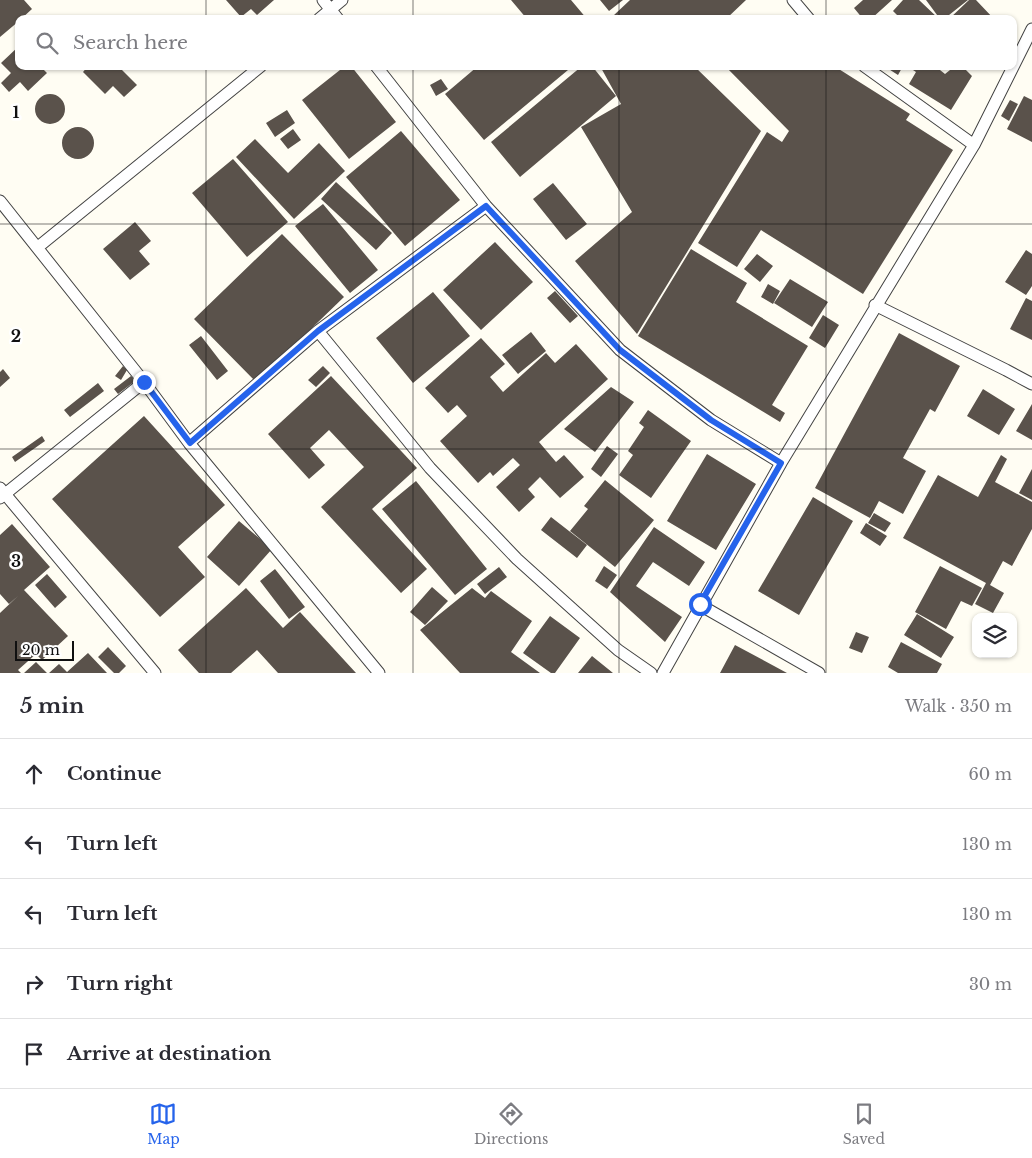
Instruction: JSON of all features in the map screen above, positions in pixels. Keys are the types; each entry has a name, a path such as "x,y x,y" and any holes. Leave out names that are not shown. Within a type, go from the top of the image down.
{"lane":[{"path":"335,15 327,5 342,0"},
{"path":"793,0 806,15"},
{"path":"1017,59 1032,29"},
{"path":"38,247 255,70"},
{"path":"379,70 486,206 620,350 711,420 781,463"},
{"path":"870,70 974,145"},
{"path":"663,673 700,604 781,463 875,305 974,145 1012,70"},
{"path":"0,201 190,443 379,673"},
{"path":"190,443 318,331 486,206"},
{"path":"875,305 1032,384"},
{"path":"318,331 430,468 517,559 618,650 651,673"},
{"path":"144,382 2,493 155,673"},
{"path":"700,604 819,673"}],"building":[{"path":"0,0 24,0 32,9 25,15 15,15 15,24 0,37"},
{"path":"226,0 274,0 257,15 251,9 244,15 239,15"},
{"path":"511,0 571,0 584,15 524,15"},
{"path":"600,0 623,0 609,11"},
{"path":"630,0 746,0 730,15 614,15"},
{"path":"863,0 892,0 875,15 860,15 854,8"},
{"path":"903,0 919,0 935,15 897,15 893,11"},
{"path":"926,0 968,0 949,15 937,15"},
{"path":"969,0 976,0 990,15 953,15"},
{"path":"15,50 15,70 44,70 47,73 28,91 20,82 9,92 1,83 11,73 1,63"},
{"path":"85,70 122,70 137,85 124,97 113,86 105,94 83,72"},
{"path":"340,70 354,70 396,122 349,159 302,100"},
{"path":"473,70 568,70 484,140 445,94"},
{"path":"577,70 595,70 616,96 520,177 491,142"},
{"path":"602,70 698,70 761,131 637,334 575,261 632,212 581,127 621,104"},
{"path":"729,70 840,70 910,114 906,120 953,150 863,294 761,230 737,267 698,243 767,132 782,142 789,131"},
{"path":"890,70 901,70 898,75"},
{"path":"913,70 940,70 945,74 950,70 966,70 972,76 951,110 909,84 916,72"},
{"path":"441,79 448,89 436,96 430,85"},
{"path":"50,94 56,95 64,103 64,115 56,123 50,124 44,123 36,115 35,109 36,103 44,95"},
{"path":"1024,96 1032,100 1032,142 1007,129"},
{"path":"1010,100 1018,104 1009,121 1001,116"},
{"path":"287,110 295,123 275,137 266,123"},
{"path":"78,127 89,132 94,143 89,154 78,159 67,154 62,143 67,132"},
{"path":"293,129 301,140 288,149 280,139"},
{"path":"401,131 460,200 405,246 346,177"},
{"path":"255,139 288,173 319,143 345,171 294,219 236,157"},
{"path":"233,159 288,222 247,257 192,193"},
{"path":"336,182 392,233 376,250 321,199"},
{"path":"553,183 587,224 566,240 533,199"},
{"path":"323,204 378,270 350,293 295,226"},
{"path":"135,222 151,241 139,251 150,264 130,280 103,249"},
{"path":"282,234 344,297 256,382 194,319"},
{"path":"495,242 533,282 481,330 443,290"},
{"path":"691,249 747,283 736,302 808,346 772,405 785,413 780,422 638,336"},
{"path":"1026,250 1032,254 1032,286 1026,295 1005,282"},
{"path":"757,254 773,266 760,282 744,269"},
{"path":"790,279 828,302 812,327 774,303"},
{"path":"768,284 780,291 773,304 761,297"},
{"path":"555,291 578,316 570,323 547,298"},
{"path":"433,292 470,336 413,383 376,338"},
{"path":"1026,298 1032,301 1032,340 1010,329"},
{"path":"823,315 839,325 825,348 809,338"},
{"path":"531,332 546,351 518,374 502,355"},
{"path":"899,333 960,366 935,412 930,409 903,458 926,471 903,514 879,501 870,518 815,488"},
{"path":"201,336 228,371 217,380 189,345"},
{"path":"481,338 505,364 490,377 503,392 546,353 555,363 576,344 608,379 539,442 556,462 564,455 584,477 560,498 540,477 528,489 535,497 519,512 496,487 520,465 513,458 493,476 490,472 478,483 440,441 467,416 457,405 448,413 425,388"},
{"path":"123,366 127,370 121,380 115,376"},
{"path":"323,366 330,373 316,387 308,380"},
{"path":"3,369 10,378 0,387 0,372"},
{"path":"131,376 135,381 118,394 114,389"},
{"path":"331,376 417,468 372,509 427,569 401,593 321,507 364,467 329,430 310,448 325,465 309,479 268,434"},
{"path":"98,383 104,391 70,417 64,410"},
{"path":"611,387 634,402 595,452 564,429"},
{"path":"983,389 1015,409 999,435 967,416"},
{"path":"1032,404 1032,440 1016,431"},
{"path":"648,410 691,441 651,498 619,475 633,455 628,451 644,427 639,423"},
{"path":"144,416 225,505 178,547 205,577 160,617 52,499"},
{"path":"42,436 45,441 15,462 12,457"},
{"path":"607,446 618,454 601,477 591,469"},
{"path":"707,454 756,484 716,550 667,521"},
{"path":"1001,455 1007,459 995,482 1032,502 1032,529 1012,566 1003,561 990,585 1004,593 993,613 975,604 986,583 903,538 938,475 978,497"},
{"path":"1032,469 1032,500 1019,493"},
{"path":"605,480 654,520 615,567 570,531 588,509 584,506"},
{"path":"416,481 487,569 455,595 382,509"},
{"path":"813,497 853,521 799,615 758,591"},
{"path":"874,513 891,523 885,532 868,523"},
{"path":"551,517 587,545 577,558 541,530"},
{"path":"239,521 272,549 239,586 207,557"},
{"path":"866,523 887,536 880,546 860,533"},
{"path":"12,524 50,567 24,590 68,636 42,660 36,654 18,670 21,673 0,673 0,613 18,596 9,604 0,594 0,535"},
{"path":"654,527 705,562 689,586 653,562 636,586 682,617 665,642 610,592"},
{"path":"604,566 617,575 607,589 595,581"},
{"path":"940,566 982,588 972,606 961,601 946,629 915,612"},
{"path":"499,567 507,577 485,594 477,584"},
{"path":"275,569 305,607 289,619 260,581"},
{"path":"47,574 67,597 55,608 35,585"},
{"path":"432,587 448,601 425,625 410,612"},
{"path":"246,588 283,628 300,612 356,673 278,673 257,650 231,673 199,673 178,650"},
{"path":"472,588 485,598 491,591 532,621 511,652 540,673 460,673 420,630"},
{"path":"917,614 954,637 941,658 904,635"},
{"path":"550,616 580,638 555,673 551,673 523,653"},
{"path":"856,632 869,637 862,653 849,648"},
{"path":"901,642 942,664 937,673 898,673 888,667"},
{"path":"735,645 787,673 720,673"},
{"path":"108,647 126,666 119,673 114,673 98,657"},
{"path":"88,653 107,673 49,673 59,664 67,672"},
{"path":"592,656 613,673 578,673"},
{"path":"36,662 47,673 24,673"}],"route":[{"path":"144,382 190,443 318,331 486,206 620,350 711,420 781,463 700,604"}]}
